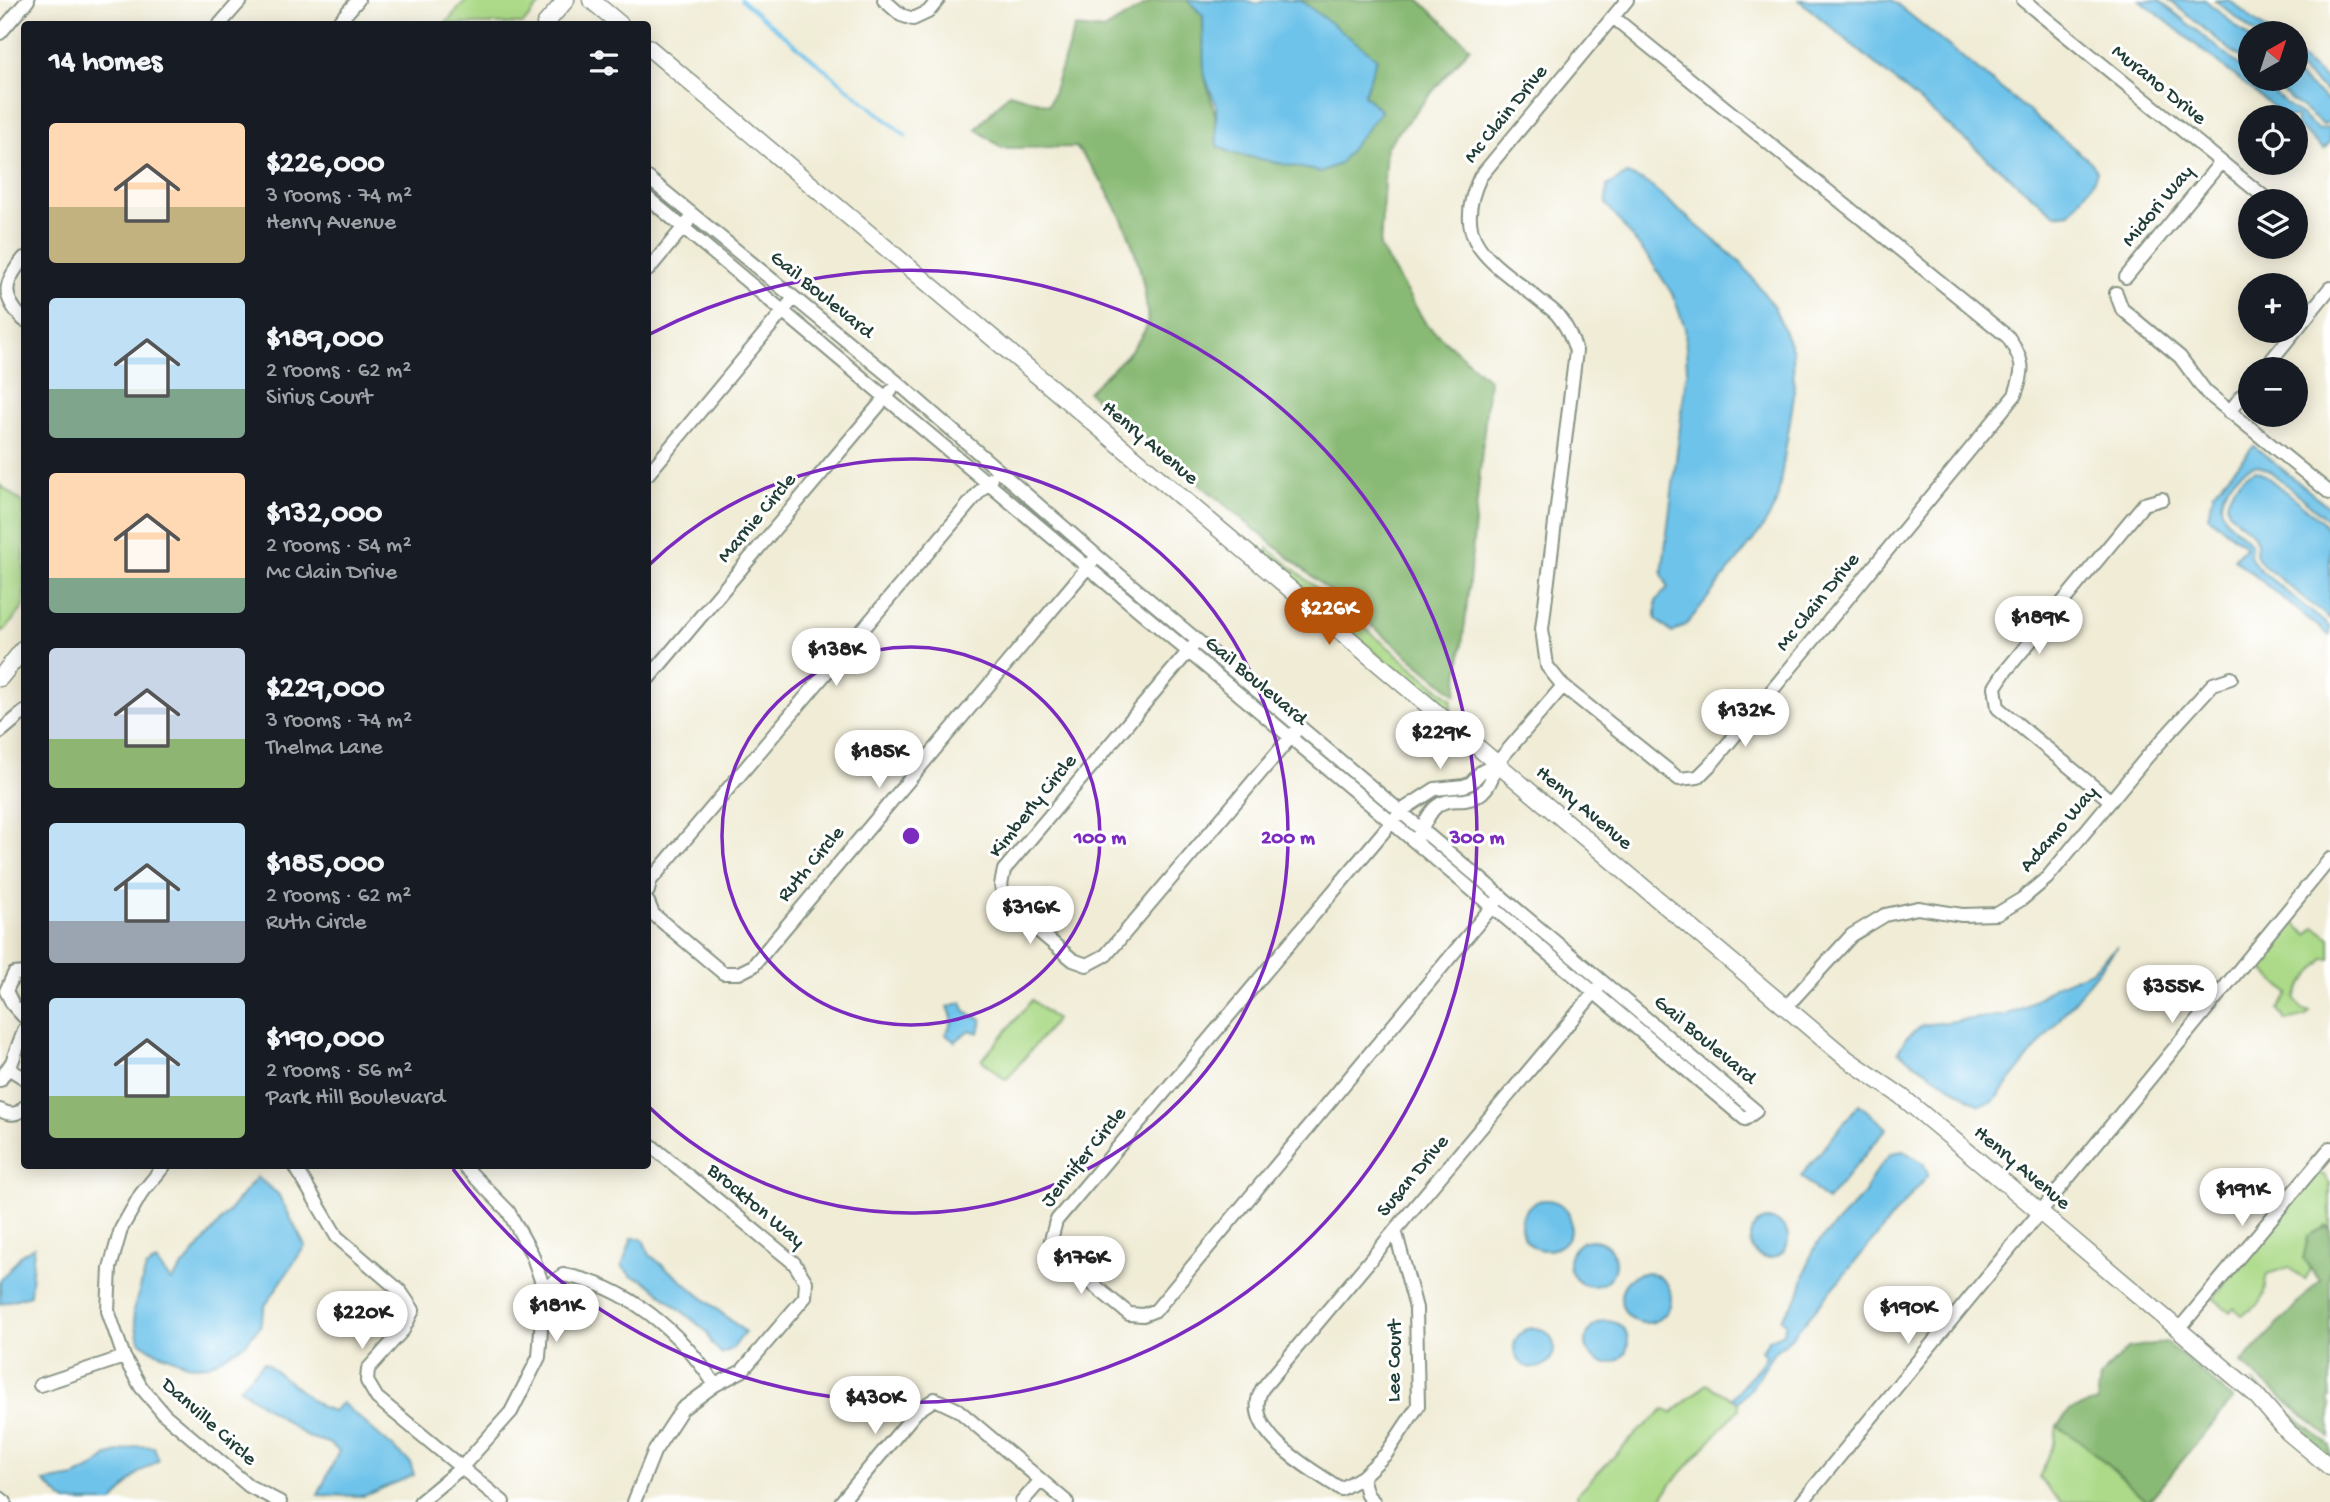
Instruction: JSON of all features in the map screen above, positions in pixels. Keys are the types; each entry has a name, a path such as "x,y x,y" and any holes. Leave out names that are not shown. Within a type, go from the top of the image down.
{"street":[{"path":"0,33 28,0"},
{"path":"223,21 241,0"},
{"path":"340,21 358,0"},
{"path":"548,21 566,0"},
{"path":"592,0 616,21"},
{"path":"884,0 901,15 913,19 928,12 938,0"},
{"name":"Mc Clain Drive","path":"1613,16 2008,337 2019,355 2024,372 2015,395 1698,778 1679,779 1667,772 1563,686 1547,666 1542,629 1576,351 1570,333 1557,314 1482,253 1472,236 1468,218 1471,196 1480,177 1613,16 1627,0"},
{"name":"Murano Drive","path":"2023,0 2254,189"},
{"name":"Henry Avenue","path":"651,50 1847,1059 1900,1096 2179,1329 2255,1394 2288,1432 2330,1467"},
{"name":"Midori Way","path":"2126,277 2221,162"},
{"name":"Gail Boulevard","path":"651,181 898,383 1097,556 1301,725 1756,1111 1745,1119 651,201"},
{"path":"651,266 693,216"},
{"path":"21,262 12,274 6,291 11,305 21,317"},
{"path":"2308,315 2330,288"},
{"path":"2116,293 2122,309 2180,357 2206,391 2330,493"},
{"path":"651,470 794,299"},
{"path":"2274,357 2285,343"},
{"name":"Marnie Circle","path":"651,675 898,383"},
{"path":"2230,412 2238,402"},
{"path":"651,880 997,470"},
{"path":"2110,801 1998,708 1995,687 2144,504 2162,499"},
{"name":"Ruth Circle","path":"651,909 653,914 723,973 739,973 752,966 1097,556"},
{"name":"Kimberly Circle","path":"1198,640 1004,870 1001,885 1005,902 1073,960 1087,965 1107,956 1301,725"},
{"path":"0,678 21,652"},
{"name":"Adamo Way","path":"1786,1007 1852,935 1885,915 1918,908 1962,915 1997,914 2022,899 2046,878 2213,684 2231,678"},
{"path":"1415,843 1438,805 1450,800 1466,800 1484,792 1492,782 1496,764 1563,686"},
{"path":"0,732 21,714"},
{"name":"Jennifer Circle","path":"1496,764 1481,772 1471,783 1435,789 1401,811 1056,1221 1051,1240 1057,1255 1129,1314 1156,1310 1501,896"},
{"path":"1801,1502 2330,859"},
{"path":"21,973 14,974 6,990 21,1014"},
{"name":"Susan Drive","path":"1362,1477 1341,1489 1282,1448 1260,1424 1256,1399 1604,981"},
{"path":"0,1080 21,1037"},
{"path":"8,1068 21,1076"},
{"path":"0,1110 13,1114 21,1110"},
{"name":"Brockton Way","path":"634,1502 654,1452 682,1409 715,1385 742,1371 805,1297 806,1282 794,1263 651,1145"},
{"path":"2179,1329 2330,1148"},
{"name":"Danville Circle","path":"162,1169 141,1194 121,1229 110,1268 108,1311 124,1357 141,1387 164,1414 249,1486 280,1502"},
{"path":"297,1169 337,1237 400,1291 413,1310 403,1330 368,1369 368,1381 377,1398 503,1502"},
{"path":"420,1502 461,1468 511,1412 539,1357 544,1289 531,1254 508,1211 467,1169"},
{"name":"Lee Court","path":"1362,1477 1386,1454 1418,1406 1416,1308 1395,1230"},
{"path":"544,1289 563,1275 588,1279 622,1295 681,1340 715,1385"},
{"path":"40,1385 124,1357"},
{"path":"841,1502 917,1411 935,1399 958,1410 1068,1502"},
{"path":"1362,1477 1367,1495 1374,1502"},
{"path":"1022,1502 1041,1480"},
{"path":"0,1498 5,1502"}],"green space":[{"path":"466,0 543,0 526,21 448,21"},
{"path":"1153,0 1188,0 1203,16 1204,74 1215,114 1217,146 1232,153 1319,171 1381,111 1364,95 1376,58 1300,0 1419,0 1470,47 1386,147 1380,248 1426,324 1489,380 1456,695 1088,392 1127,354 1147,325 1148,315 1142,281 1131,240 1113,200 1076,147 1002,148 976,129 1009,93 1049,105 1075,27 1104,30"},
{"path":"0,485 21,502 21,611 3,632 0,629"},
{"path":"1268,548 1452,700 1450,716 1265,560"},
{"path":"2289,919 2308,935 2315,927 2330,938 2330,959 2324,959 2301,986 2295,998 2302,1009 2310,1012 2306,1016 2286,1021 2278,1009 2289,994 2255,963"},
{"path":"1032,1000 1056,1020 1006,1080 982,1060"},
{"path":"2315,1173 2324,1175 2330,1183 2330,1229 2326,1226 2303,1259 2311,1269 2305,1280 2289,1267 2267,1274 2261,1302 2242,1315 2234,1308 2230,1312 2213,1298"},
{"path":"2327,1226 2330,1229 2330,1438 2241,1363 2320,1280 2303,1259 2308,1236"},
{"path":"2166,1342 2233,1399 2148,1502 2082,1442 2057,1426 2070,1410 2097,1402 2100,1377 2128,1348"},
{"path":"2253,1382 2330,1446 2330,1458 2293,1427"},
{"path":"1706,1384 1738,1402 1739,1409 1672,1483 1659,1502 1578,1502 1577,1494 1639,1431 1664,1410 1672,1413"},
{"path":"2057,1426 2082,1442 2148,1502 2060,1502 2039,1478 2055,1441"}],"water":[{"path":"1188,0 1245,0 1257,4 1266,0 1300,0 1377,58 1364,95 1381,111 1339,164 1320,172 1232,153 1217,146 1216,105 1204,74 1203,16"},
{"path":"1799,0 1892,0 2091,162 2097,171 2092,184 2070,213 2055,215"},
{"path":"2140,0 2159,0 2238,64 2238,79"},
{"path":"2169,0 2205,0 2238,28 2238,56"},
{"path":"2215,0 2229,0 2255,21 2240,21"},
{"path":"2308,65 2330,82 2330,95 2308,77"},
{"path":"2308,85 2330,103 2330,121 2323,125 2308,113 2308,105 2298,105 2281,91 2308,91"},
{"path":"2254,91 2271,91 2288,105 2271,105"},
{"path":"2308,121 2319,130 2330,127 2330,142 2324,149 2308,136"},
{"path":"1627,174 1646,182 1742,264 1774,307 1793,351 1794,396 1777,502 1762,529 1687,624 1672,633 1656,619 1656,601 1668,587 1662,574 1687,370 1685,328 1673,295 1651,261 1606,204 1607,186"},
{"path":"2254,446 2330,508 2330,522 2270,471 2257,465 2243,471 2230,483 2222,499 2224,515 2251,544 2250,557 2260,570 2330,627 2330,636 2234,559 2246,546 2208,516 2214,492"},
{"path":"2256,470 2323,522 2330,535 2330,619 2264,566 2256,555 2257,543 2254,536 2230,513 2228,498 2234,488 2244,477"},
{"path":"2118,946 1993,1102 1979,1105 1898,1052 1906,1038 1922,1025 2005,1015 2025,1007 2055,986 2091,971"},
{"path":"962,1002 966,1013 982,1019 979,1033 969,1030 955,1042 945,1034 952,1021 948,1007"},
{"path":"1859,1104 1887,1128 1827,1201 1801,1176"},
{"path":"1904,1151 1924,1164 1928,1175 1792,1337 1773,1354 1751,1388 1738,1402 1732,1398 1762,1363 1765,1355 1761,1351 1769,1340 1783,1333 1786,1323 1781,1319 1799,1295 1809,1260 1817,1244 1865,1193 1870,1180 1891,1153"},
{"path":"257,1177 278,1194 305,1246 265,1306 260,1326 246,1343 209,1365 191,1366 152,1350 139,1341 133,1311 146,1268 156,1261 171,1281"},
{"path":"1546,1200 1564,1207 1571,1225 1564,1243 1546,1250 1528,1243 1521,1225 1528,1207"},
{"path":"1769,1220 1782,1226 1788,1239 1782,1252 1769,1258 1756,1252 1750,1239 1756,1226"},
{"path":"632,1238 642,1238 650,1255 745,1332 733,1348 722,1354 712,1344 706,1331 644,1280 631,1276 622,1266"},
{"path":"1592,1240 1609,1246 1615,1263 1609,1280 1592,1286 1575,1280 1569,1263 1575,1246"},
{"path":"34,1247 30,1295 0,1304 0,1281 21,1255"},
{"path":"1646,1273 1664,1280 1671,1298 1664,1316 1646,1323 1628,1316 1621,1298 1628,1280"},
{"path":"1607,1321 1622,1327 1628,1342 1622,1357 1607,1363 1592,1357 1586,1342 1592,1327"},
{"path":"1534,1328 1548,1334 1554,1348 1548,1362 1534,1368 1520,1362 1514,1348 1520,1334"},
{"path":"264,1362 321,1407 333,1411 342,1403 410,1462 414,1475 364,1496 318,1495 339,1451 328,1443 308,1437 239,1388"},
{"path":"138,1446 154,1447 159,1460 137,1474 113,1502 66,1502 44,1482 75,1477 109,1455"}],"waterway":[{"path":"741,0 906,136"}]}
